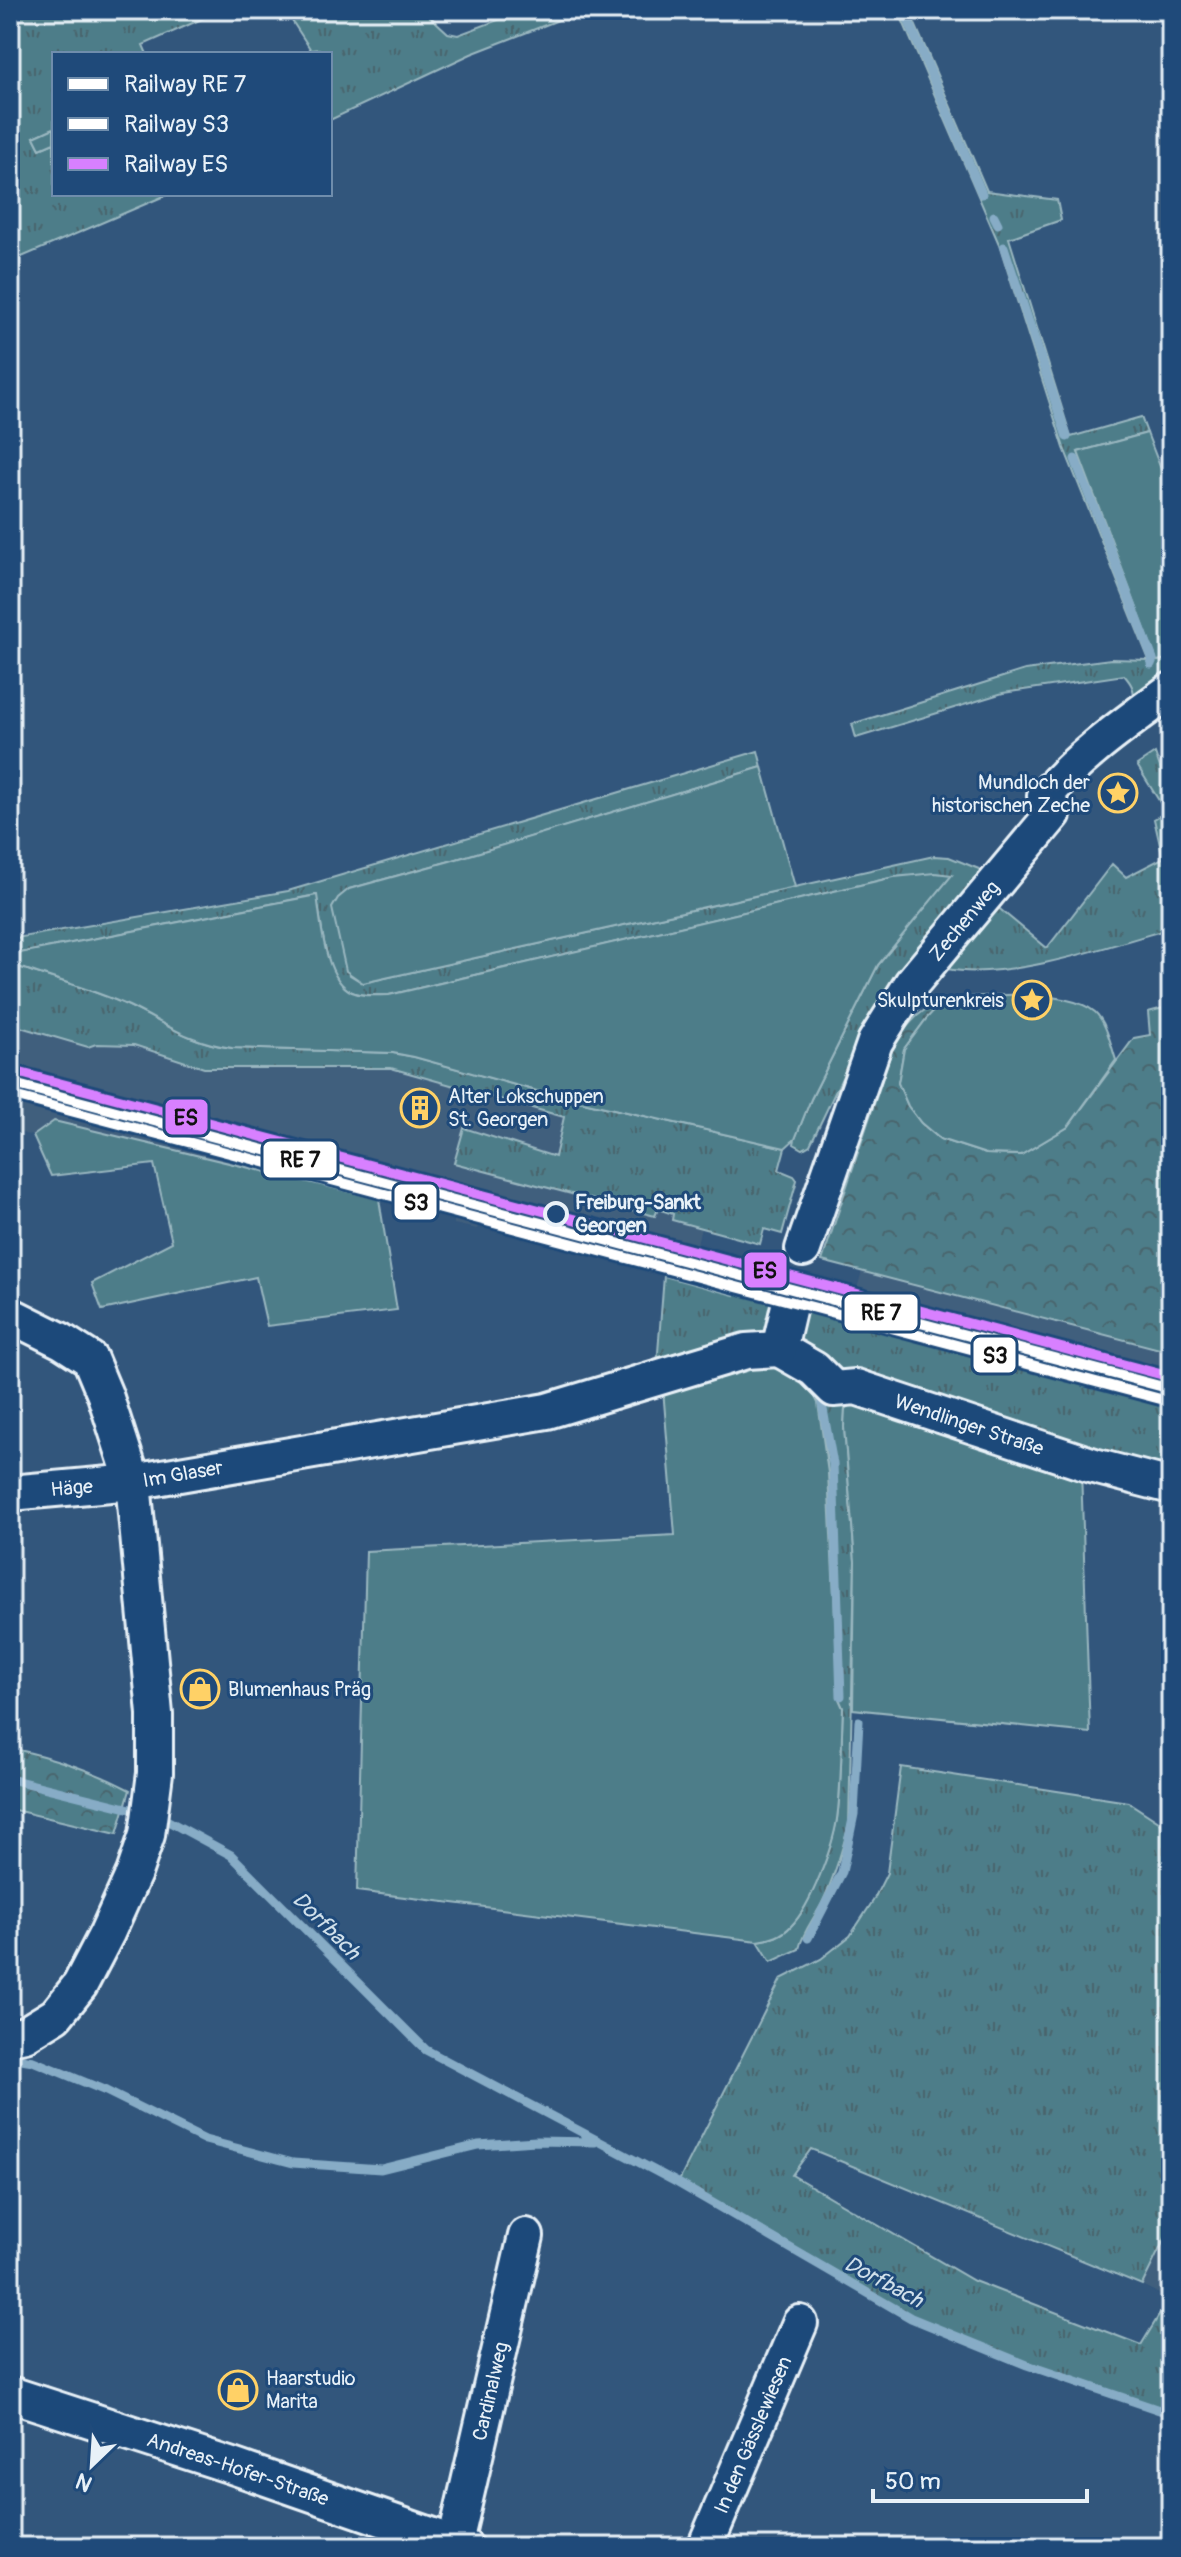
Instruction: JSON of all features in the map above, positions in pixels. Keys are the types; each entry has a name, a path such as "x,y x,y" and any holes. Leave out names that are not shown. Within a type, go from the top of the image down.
{"street":[{"name":"Zechenweg","path":"803,1249 875,1042 912,983 1053,814 1045,796 1061,777 1091,750 1171,690"},
{"path":"779,1349 789,1306"},
{"path":"10,1315 90,1359 133,1482"},
{"name":"Im Glaser","path":"10,2037 25,2034 56,2015 80,1985 123,1897 147,1835 153,1792 155,1714 133,1482 547,1411 746,1351 779,1349"},
{"name":"Wendlinger Straße","path":"779,1349 814,1369 834,1389 856,1387 1094,1466 1171,1486"},
{"name":"Häge","path":"10,1493 133,1482"},
{"name":"Cardinalweg","path":"458,2546 526,2236"},
{"name":"In den Gässlewiesen","path":"705,2547 800,2323"},
{"name":"Andreas-Hofer-Straße","path":"10,2394 232,2466 458,2546"}],"shaded area":[{"path":"10,1024 88,1047 96,1044 134,1045 204,1068 391,1068 564,1117 555,1157 464,1128 455,1163 655,1216 657,1209 674,1214 673,1220 701,1228 687,1282 478,1225 477,1229 454,1224 454,1219 422,1210 54,1121 33,1136 10,1130"},
{"path":"862,1271 1171,1352 1171,1403 849,1317"},
{"path":"1171,2227 1171,2300 1142,2285"}],"green space":[{"path":"10,10 222,10 143,45 146,52 52,52 52,129 34,137 40,149 52,144 52,196 164,196 10,262"},
{"path":"285,10 423,10 448,33 458,35 525,10 584,10 471,54 332,119 332,52 311,50"},
{"path":"898,10 909,10 987,191 1057,200 1061,220 1009,238 1071,437 1141,417 1147,433 1078,452 1158,661 1171,658 1171,715 1061,798 1132,705 1133,689 1124,675 1003,693 856,738 852,724 1025,670 1111,659 1149,660 1064,448 999,244"},
{"path":"52,129 52,144 40,149 34,137"},
{"path":"1147,433 1171,495 1171,658 1157,661 1078,452"},
{"path":"758,751 762,767 349,889 350,975 363,983 934,856 949,857 984,871 873,1013 810,1145 803,1149 794,1144 811,1099 878,965 951,875 894,877 389,995 356,994 342,985 329,963 316,895 10,955 10,939 288,891"},
{"path":"1155,753 1162,773 1171,783 1171,928 1029,966 972,971 947,969 945,964 990,901 1047,948 1112,864 1126,877 1163,858 1154,819 1166,812 1137,765"},
{"path":"762,767 795,887 363,983 346,971 332,908 349,889"},
{"path":"935,873 952,875 878,965 811,1099 795,1139 785,1148 548,1094 393,1053 216,1045 190,1037 100,994 10,964 10,955 317,895 322,934 335,975 352,992 389,995 894,877"},
{"path":"10,964 100,994 190,1037 216,1045 393,1053 548,1094 785,1148 779,1170 797,1180 782,1234 764,1229 760,1244 672,1220 673,1214 658,1209 655,1216 454,1163 464,1128 555,1157 564,1117 391,1068 204,1068 134,1045 96,1044 88,1047 10,1024"},
{"path":"1027,994 1072,1001 1095,1012 1106,1028 1116,1060 1068,1127 1021,1155 986,1154 940,1139 921,1123 908,1106 898,1083 904,1049 936,1008 949,1002 967,997"},
{"path":"938,1000 949,1002 927,1018 904,1049 898,1083 908,1106 921,1123 940,1139 986,1154 1021,1155 1068,1127 1134,1038 1150,1035 1148,1012 1171,1006 1171,1352 822,1261 896,1038"},
{"path":"54,1121 379,1199 397,1310 267,1326 256,1277 102,1310 92,1283 172,1242 154,1164 51,1176 33,1136"},
{"path":"664,1276 734,1295 736,1290 848,1320 849,1317 1171,1403 1171,1494 845,1409 855,1561 849,1824 830,1884 799,1949 771,1962 758,1941 784,1932 799,1917 820,1875 831,1844 839,1805 843,1708 839,1699 823,1429 657,1365"},
{"path":"771,1364 792,1368 810,1387 818,1403 828,1473 839,1699 843,1708 840,1792 835,1831 820,1875 799,1917 780,1935 758,1941 357,1891 366,1551 675,1535 663,1389 727,1371"},
{"path":"857,1399 1081,1470 1090,1733 853,1709 855,1561 844,1427 845,1409"},
{"path":"10,1748 72,1765 130,1790 117,1834 10,1809"},
{"path":"901,1767 1128,1802 1171,1830 1171,2226 1142,2285 811,2149 792,2175 974,2281 1141,2345 1171,2300 1171,2414 1027,2365 911,2318 678,2183 781,1979 821,1959 850,1936 873,1901 887,1873"}],"waterway":[{"path":"904,10 982,194"},
{"path":"994,216 998,224"},
{"path":"1004,247 1067,437"},
{"path":"1075,459 1153,659 1151,664"},
{"path":"822,1404 833,1464 841,1696"},
{"path":"808,1938 842,1872 854,1814 859,1721"},
{"name":"Dorfbach","path":"10,1779 143,1812"},
{"name":"Dorfbach","path":"157,1815 231,1855 426,2050 678,2183 911,2318 1027,2365 1171,2414"},
{"name":"Dorfbach","path":"10,2057 33,2061 106,2091 205,2140 293,2163 381,2169 478,2145 536,2141 595,2142"}],"tunnel":[{"path":"789,1306 803,1249"}],"transit line":[{"path":"10,1083 1171,1389"}],"rail line":[{"name":"ES","path":"13,1071 1171,1377"},
{"name":"S3","path":"10,1095 1168,1401"}],"place":[{"name":"Mundloch der historischen Zeche","path":"1118,793"},
{"name":"Skulpturenkreis","path":"1032,1000"},
{"name":"Alter Lokschuppen St. Georgen","path":"420,1108"},
{"name":"Freiburg-Sankt Georgen","path":"556,1214"},
{"name":"Blumenhaus Präg","path":"200,1689"},
{"name":"Haarstudio Marita","path":"238,2390"}]}
